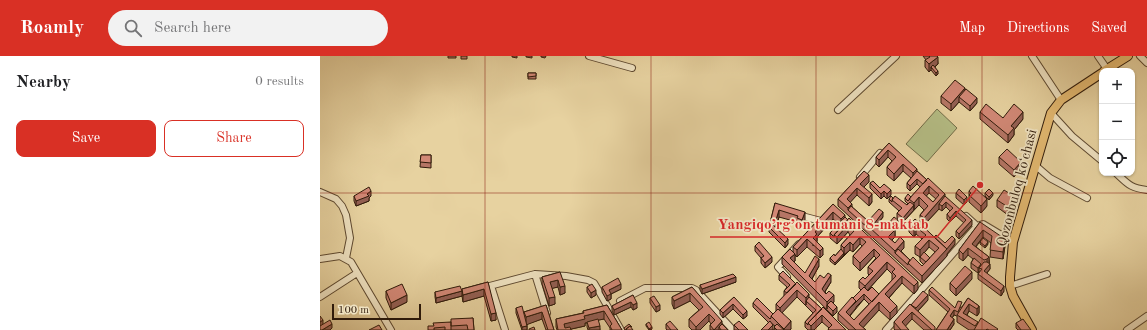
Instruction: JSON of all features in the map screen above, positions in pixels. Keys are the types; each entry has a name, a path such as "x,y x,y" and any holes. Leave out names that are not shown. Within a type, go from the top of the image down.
{"main road":[{"name":"Qozonbuloq koʻchasi","path":"1109,68 1128,56"},
{"name":"Qozonbuloq koʻchasi","path":"1032,330 1013,296 1010,286 1013,242 1051,113 1061,100 1099,74"}],"street":[{"path":"589,56 632,68"},
{"path":"838,110 896,56"},
{"path":"1032,56 1061,100"},
{"path":"1098,56 1103,68"},
{"path":"1140,56 1147,63"},
{"path":"1051,113 1072,136 1099,158"},
{"path":"858,180 885,149"},
{"path":"1036,166 1050,178 1087,198"},
{"path":"1119,176 1135,188 1147,190"},
{"path":"320,192 336,199 346,214 350,238 346,258"},
{"path":"960,210 977,226"},
{"path":"793,213 823,219 816,226"},
{"path":"886,330 977,226 983,224 1013,242"},
{"path":"793,282 778,267 801,241"},
{"path":"320,252 328,258"},
{"path":"320,259 340,256 351,262 391,330"},
{"path":"320,297 357,273"},
{"path":"535,274 548,316"},
{"path":"478,289 535,274 566,276 588,280 594,283 621,330"},
{"path":"1010,286 1047,274"},
{"path":"915,284 921,290"},
{"path":"491,286 505,330"},
{"path":"608,308 645,288 692,288 696,290 733,330"},
{"path":"1127,330 1147,316"}],"green space":[{"path":"937,109 957,128 927,162 906,144"}],"building":[{"path":"929,56 938,57 929,64 925,60 930,57"},
{"path":"933,65 938,71 936,73 931,67"},
{"path":"528,73 536,73 536,76 528,77"},
{"path":"955,80 965,88 951,104 941,96"},
{"path":"966,89 977,98 970,106 959,97"},
{"path":"986,104 1003,118 1014,104 1023,112 1011,126 1014,128 1008,135 980,112"},
{"path":"889,143 917,169 913,173 903,164 894,174 887,167 896,157 888,150 879,160 876,157"},
{"path":"1007,149 1021,162 1014,170 999,157"},
{"path":"421,155 431,155 431,163 420,162"},
{"path":"864,171 869,175 860,184 872,194 869,198 857,188 847,199 852,204 848,208 838,199"},
{"path":"917,171 927,180 923,184 917,179 910,186 907,183"},
{"path":"928,178 945,194 924,218 920,215 928,206 919,197 914,203 909,199","holes":["929,186 939,195 933,202 923,193"]},
{"path":"873,181 880,188 884,184 891,190 887,194 884,191 881,194 870,183"},
{"path":"973,186 987,199 981,206 969,195 971,193 969,191"},
{"path":"369,187 371,191 367,194 369,196 356,201 354,196"},
{"path":"959,189 967,197 964,200 956,193"},
{"path":"989,189 993,193 989,197 985,193"},
{"path":"1004,190 1015,197 1008,207 997,200"},
{"path":"908,194 911,197 908,201 905,198"},
{"path":"891,196 893,198 892,202 889,199"},
{"path":"895,196 907,205 910,202 914,205 903,218 897,213 902,208 892,200"},
{"path":"945,196 972,220 959,234 956,231 966,220 956,211 950,218 947,214 953,208 946,202 942,206 939,204"},
{"path":"775,203 805,212 802,220 797,218 798,216 779,210 776,220 771,219"},
{"path":"833,204 845,215 841,219 833,212 815,232 817,234 813,238 823,248 820,251 807,239 797,250 793,247"},
{"path":"851,206 868,221 879,209 883,212 874,224 873,223 869,227 869,229 848,210"},
{"path":"845,217 848,220 834,235 834,237 830,233"},
{"path":"894,217 898,220 892,227 895,230 888,237 895,243 900,237 904,241 895,251 869,227 873,223 882,231"},
{"path":"849,218 918,282 914,286 902,276 885,294 897,306 890,313 879,302 859,324 866,330 856,330 838,313 852,297 856,301 846,312 854,320 896,276 892,272 895,269 887,262 865,286 859,281 863,277 865,279 873,271 868,267 880,255 874,249 860,263 853,256 866,242 860,237 853,245 850,242 844,248 841,245 854,231 848,225 837,237 834,235"},
{"path":"915,219 947,249 922,276 908,263 913,257 922,266 939,248 929,240 920,250 915,246 926,235 916,227 914,229 909,225"},
{"path":"980,222 1005,239 1003,252 990,250 992,236 983,230 972,244 989,257 984,260 968,248 963,254 959,250"},
{"path":"772,224 788,239 785,243 769,227"},
{"path":"936,235 945,243 952,236 955,239 947,249 934,237"},
{"path":"983,238 988,242 985,246 980,242"},
{"path":"759,242 772,257 765,263 761,258 764,256 755,246"},
{"path":"790,249 795,254 790,258 805,273 815,256 819,259 809,276 815,282 820,275 824,278 828,273 831,275 822,289 826,294 829,291 834,295 827,302 782,257"},
{"path":"841,249 844,253 835,263 830,258 834,254 835,256"},
{"path":"898,249 910,260 908,265 895,253"},
{"path":"924,252 930,258 926,262 920,257"},
{"path":"974,258 981,264 978,268 971,263"},
{"path":"984,262 990,264 984,271 1004,286 1001,291 978,274 982,269 979,268"},
{"path":"965,266 972,272 956,289 950,283"},
{"path":"783,271 796,284 787,293 784,291 790,285 779,275"},
{"path":"560,272 565,286 560,287 558,280 550,282 555,297 549,298 542,277"},
{"path":"733,274 736,277 702,289 700,285"},
{"path":"618,278 621,284 609,290 611,294 607,296 602,287"},
{"path":"488,282 496,313 491,314 484,289 463,295 462,289"},
{"path":"797,282 809,294 806,298 797,290 780,308 776,304"},
{"path":"402,284 407,295 391,303 386,291"},
{"path":"592,284 596,290 591,293 587,287"},
{"path":"460,286 462,291 436,298 435,292"},
{"path":"692,287 722,321 714,330 710,325 715,320 709,314 696,327 689,319 703,307 690,293 674,301 672,297"},
{"path":"864,287 868,291 872,287 879,294 872,302 864,294 856,302 853,298"},
{"path":"932,287 955,308 958,301 962,302 958,312 954,310 950,316 954,319 947,330 936,330 950,309 929,290"},
{"path":"923,291 928,295 916,308 911,305"},
{"path":"633,295 637,303 633,305 631,302 614,310 612,306"},
{"path":"654,296 660,305 656,307 650,298"},
{"path":"734,297 747,311 743,315 733,304 723,313 720,310"},
{"path":"809,297 822,309 808,323 808,325 805,322 816,310 806,301"},
{"path":"757,298 773,314 770,319 753,303"},
{"path":"968,298 979,306 977,309 969,304 963,313 978,322 975,326 957,315"},
{"path":"831,301 837,307 833,311 827,305"},
{"path":"910,304 935,327 935,330 932,330 912,312 902,322 909,330 901,330 894,322"},
{"path":"546,305 554,330 548,330 542,312 526,317 524,312"},
{"path":"607,305 622,330 612,330 610,326 612,324 604,311 584,316 585,319 564,324 565,328 570,327 571,330 558,330 556,319 584,313 583,311"},
{"path":"522,306 527,326 522,327 516,308"},
{"path":"823,307 846,330 829,330 828,329 832,325 822,315 811,326 808,323"},
{"path":"778,309 791,321 784,329 771,316"},
{"path":"473,318 474,330 468,330 467,325 451,326 451,319"},
{"path":"981,318 998,329 974,330"},
{"path":"598,319 600,326 589,328 587,322"},
{"path":"1023,319 1031,330 1021,330 1016,323"},
{"path":"330,320 332,324 320,330 320,326"},
{"path":"670,321 678,330 671,330 666,324"},
{"path":"739,321 748,330 739,330 734,325"},
{"path":"770,321 773,325 768,330 761,330"},
{"path":"451,322 451,330 445,330 445,327 428,330 428,326 434,326 433,323"},
{"path":"649,322 652,327 649,329 646,324"},
{"path":"629,324 632,327 630,326 625,330 624,328"},
{"path":"722,324 728,330 721,330 719,327"},
{"path":"777,324 784,330 777,330 774,327"},
{"path":"379,325 382,330 369,330"},
{"path":"630,326 633,330 626,329"},
{"path":"534,327 535,330 529,330 529,329"}],"place":[{"name":"Yangiqo’rg’on tumani 8-maktab","path":"980,185"}]}
